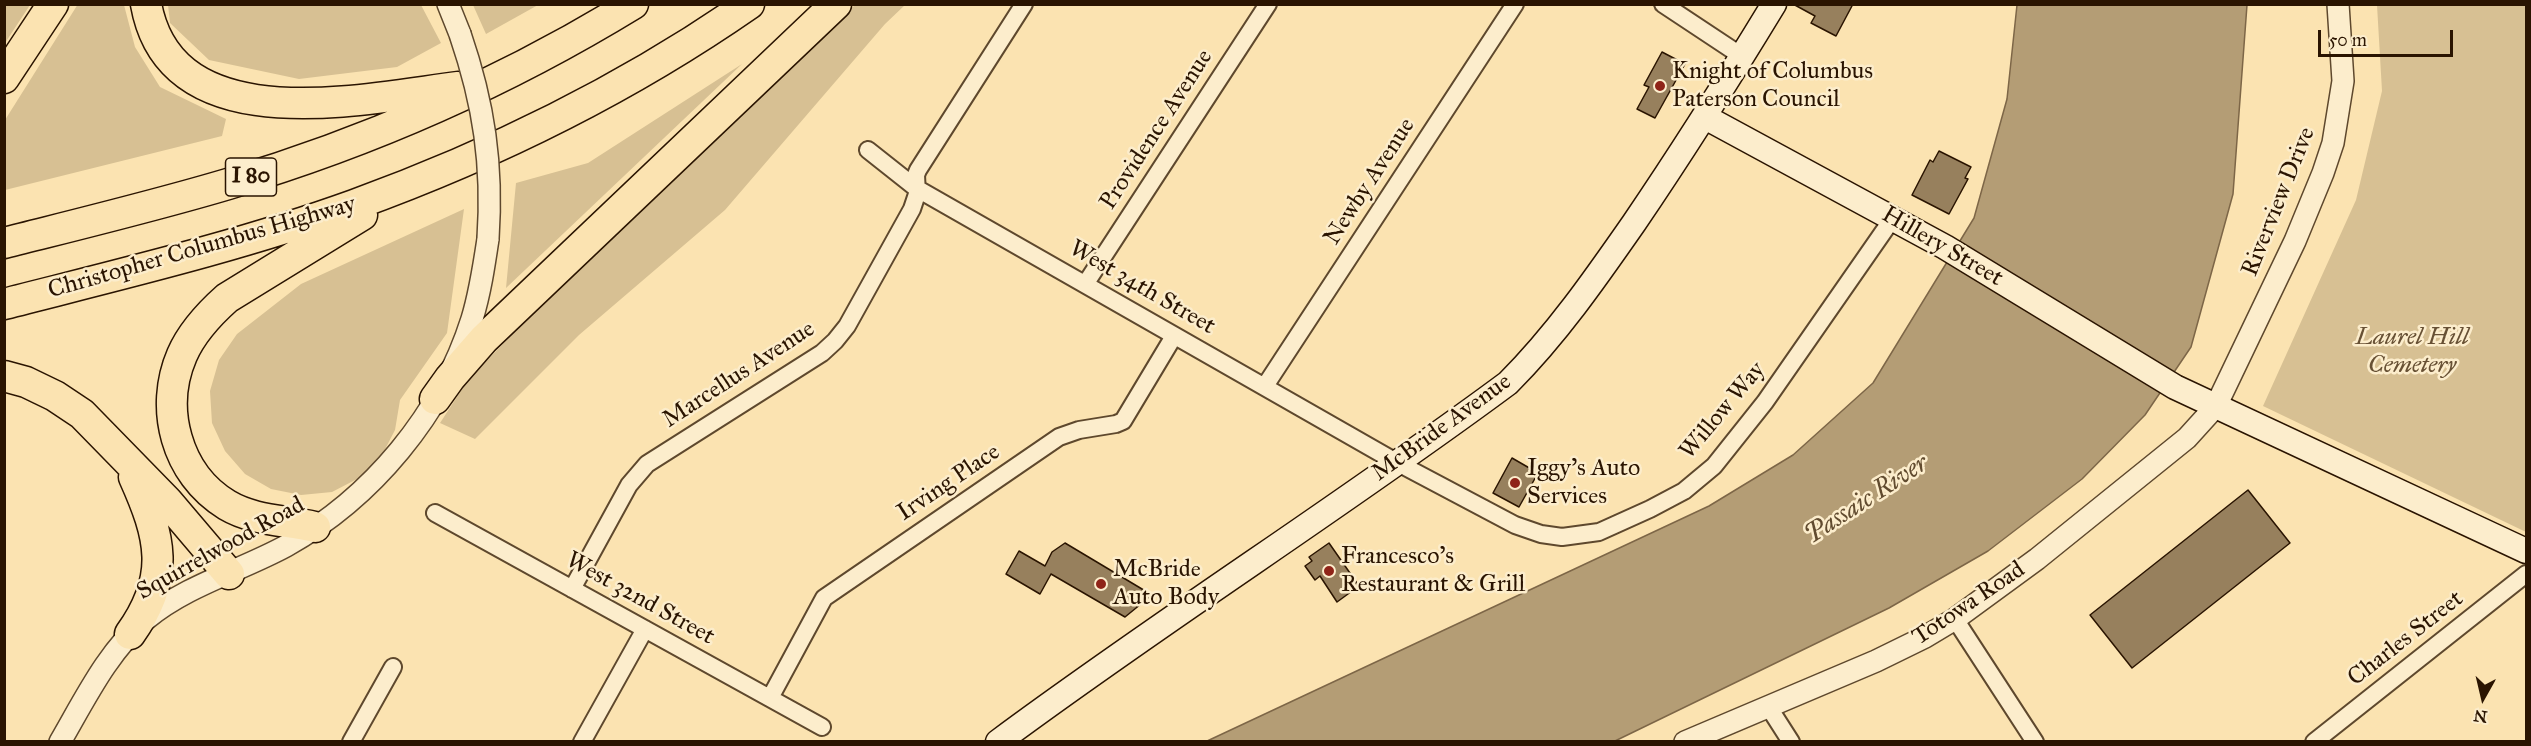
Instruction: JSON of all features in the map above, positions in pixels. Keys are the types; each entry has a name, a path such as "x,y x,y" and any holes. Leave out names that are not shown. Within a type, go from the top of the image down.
{"highway":[{"path":"4,78 53,4"},
{"path":"146,4 153,27 162,45 182,70 209,87 250,99 322,104 489,83"},
{"name":"I 80","path":"4,243 176,199 281,167 353,141 489,83 565,44 633,4"},
{"name":"Christopher Columbus Highway","path":"4,304 236,243 353,205 423,179 580,106 686,45 749,4"},
{"path":"435,399 484,339 836,4"},
{"path":"315,527 265,519 241,512 218,499 199,482 182,453 172,420 172,395 176,370 189,339 227,297 423,179"},
{"path":"4,376 26,382 55,396 82,414 167,501 229,574"},
{"path":"124,457 150,514 158,560 152,598 142,618 130,634"}],"main road":[{"name":"McBride Avenue","path":"998,741 1060,695 1248,567 1508,383 1535,356 1618,246 1705,117 1774,4"},
{"name":"Hillery Street","path":"1705,117 1945,247 2181,390 2216,406"},
{"path":"2216,406 2526,551"}],"street":[{"name":"Squirrelwood Road","path":"60,741 105,667 130,634 145,620 183,594 229,574 288,544 315,527 361,491 382,471 419,425 435,399 472,320 488,239 490,177 488,142 472,69 448,4"},
{"name":"Marcellus Avenue","path":"572,589 629,485 647,464 822,353 847,326 912,209 917,194 918,170 1024,4"},
{"name":"Providence Avenue","path":"1086,283 1268,4"},
{"name":"Newby Avenue","path":"1265,386 1515,4"},
{"path":"1663,4 1743,57"},
{"name":"Riverview Drive","path":"2216,406 2295,241 2333,143 2343,81 2338,4"},
{"name":"West 34th Street","path":"868,150 916,188 1396,462"},
{"name":"Willow Way","path":"1396,462 1515,525 1541,534 1562,537 1590,534 1650,509 1684,491 1714,466 1765,402 1893,218"},
{"name":"Irving Place","path":"770,699 824,598 1059,437 1079,430 1123,421 1174,336"},
{"name":"Totowa Road","path":"1685,741 1876,662 1955,619 2037,558 2178,446 2216,406"},
{"name":"West 32nd Street","path":"435,513 822,727"},
{"name":"Charles Street","path":"2314,741 2526,574"},
{"path":"1955,619 2035,741"},
{"path":"582,741 645,629"},
{"path":"351,741 393,667"},
{"path":"1768,706 1791,741"}],"green space":[{"path":"78,4 124,5 135,47 160,87 226,119 222,136 5,190 5,120"},
{"path":"4,5 30,5 5,43"},
{"path":"168,5 421,5 441,43 397,67 299,79 209,60 170,23"},
{"path":"473,5 538,5 486,34"},
{"path":"855,5 905,5 885,24 725,210 579,335 475,439 440,423 468,380 577,268"},
{"name":"Laurel Hill Cemetery","path":"2377,5 2526,5 2526,532 2263,406 2356,200 2382,91"},
{"path":"742,64 506,288 516,183 588,163"},
{"path":"464,209 447,333 400,400 395,430 381,457 359,478 332,492 301,495 271,489 245,474 225,451 212,423 210,391 219,360 237,334 301,284"}],"water":[{"name":"Passaic River","path":"2017,5 2247,5 2233,194 2191,347 2145,415 2082,479 1988,551 1889,608 1615,741 1205,742 1709,506 1793,455 1873,383 1974,218 2007,99"}],"building":[{"path":"1793,4 1853,4 1836,36 1811,23 1815,16"},
{"name":"Knight of Columbus Paterson Council","path":"1662,52 1685,64 1655,118 1637,109 1649,87 1644,85"},
{"path":"1939,151 1971,167 1965,178 1968,179 1949,214 1912,195 1930,160 1933,162"},
{"name":"Iggy's Auto Services","path":"1512,458 1538,473 1519,507 1493,493"},
{"path":"2248,490 2290,543 2132,668 2090,615"},
{"name":"McBride Auto Body","path":"1065,543 1152,595 1125,617 1051,574 1040,594 1006,574 1019,551 1045,566 1052,552"},
{"name":"Francesco's Restaurant & Grill","path":"1329,543 1359,586 1337,602 1320,576 1315,580 1305,566 1312,561 1309,557"}],"place":[{"name":"Knight of Columbus Paterson Council","path":"1660,86"},
{"name":"Iggy's Auto Services","path":"1515,483"},
{"name":"Francesco's Restaurant & Grill","path":"1329,571"},
{"name":"McBride Auto Body","path":"1101,584"}]}
